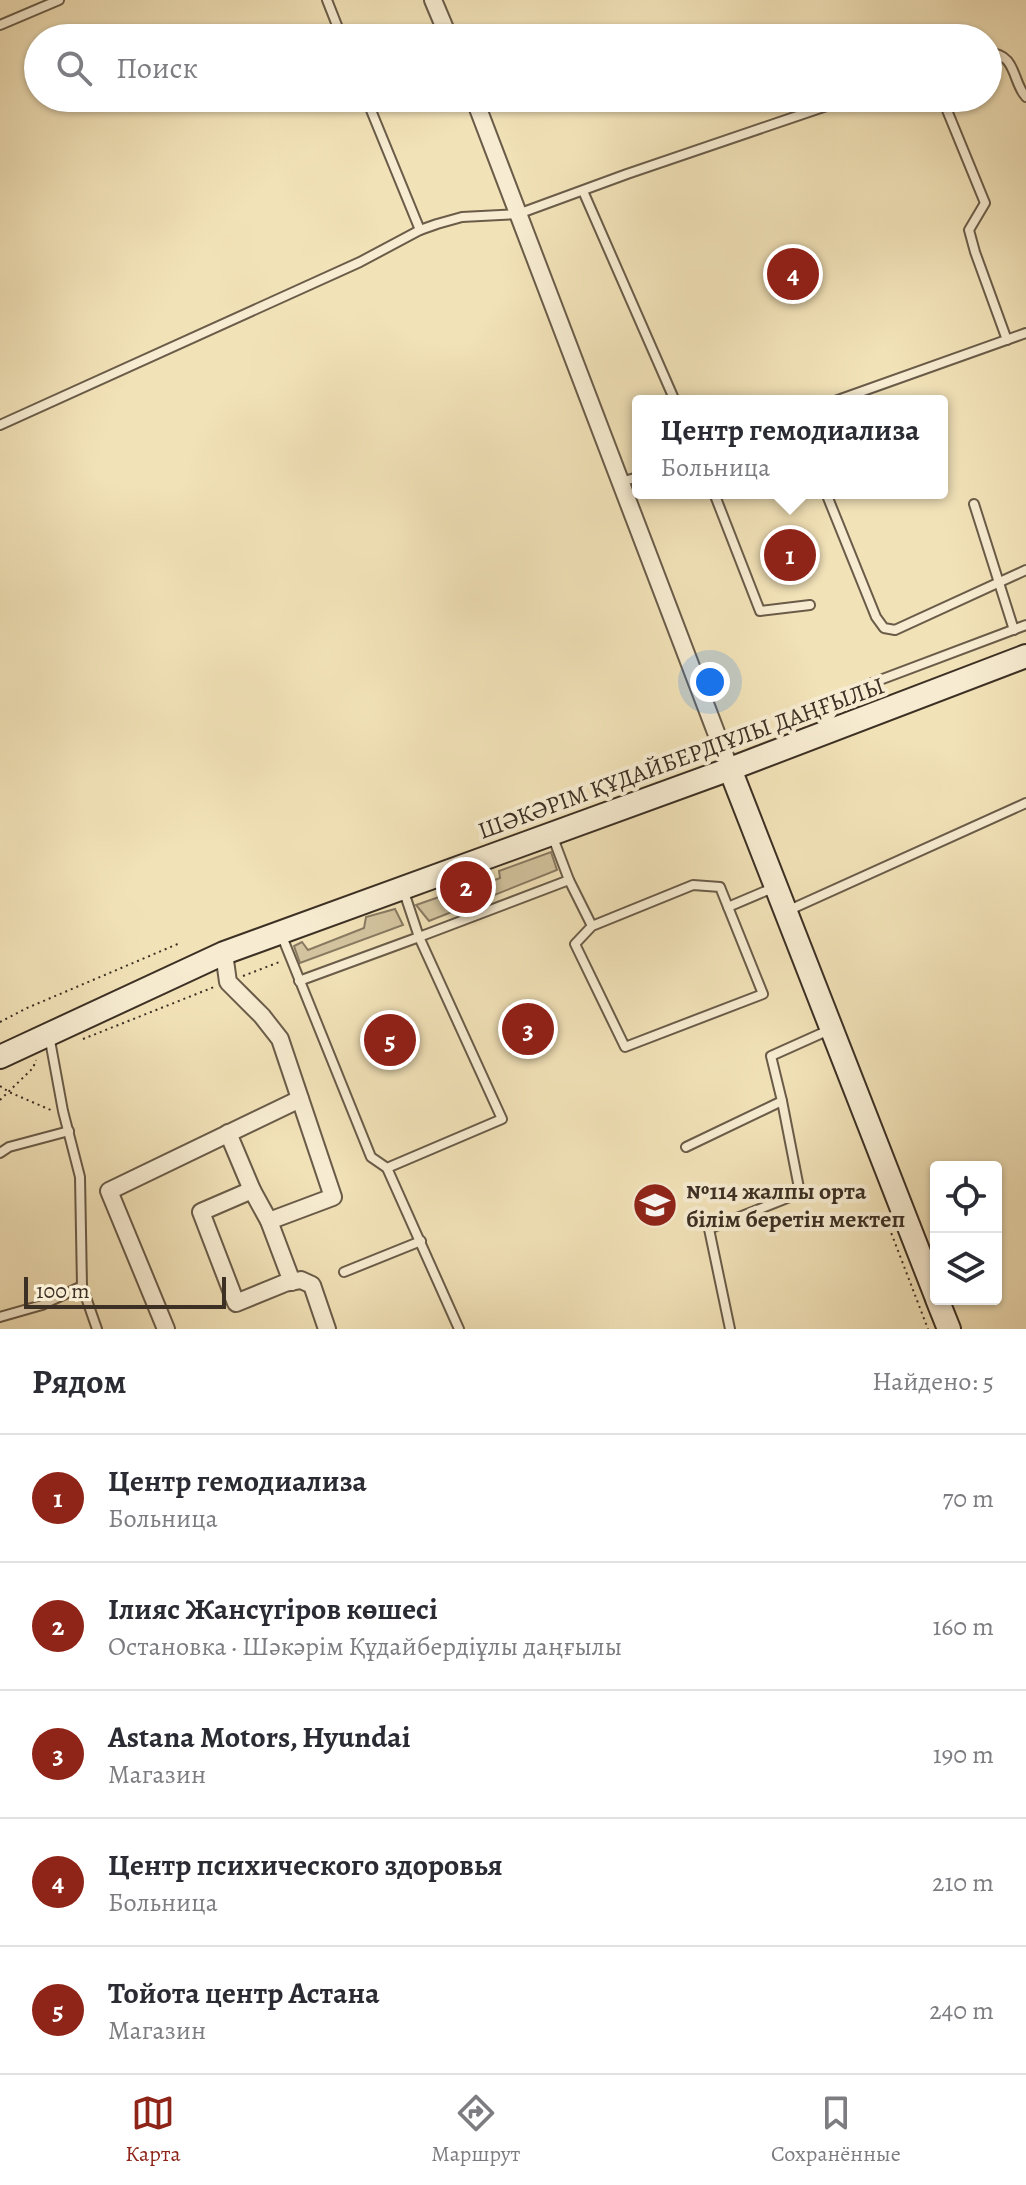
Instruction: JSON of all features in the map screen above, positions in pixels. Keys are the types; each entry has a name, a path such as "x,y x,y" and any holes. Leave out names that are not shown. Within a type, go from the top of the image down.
{"main road":[{"name":"ШӘКӘРІМ ҚҰДАЙБЕРДІҰЛЫ ДАҢҒЫЛЫ","path":"0,1057 224,953 730,769 1026,656"},
{"path":"730,769 930,1279"},
{"path":"940,1305 949,1329"}],"street":[{"path":"433,0 443,24"},
{"path":"479,112 730,769"},
{"path":"224,953 228,982 280,1039 333,1197 269,1221"},
{"path":"166,1329 109,1191 300,1099"},
{"path":"228,1133 269,1221 292,1282"},
{"path":"252,1190 201,1212 236,1303 301,1280 312,1285 327,1329"}],"lane":[{"path":"0,25 59,0"},
{"path":"327,0 336,24"},
{"path":"1002,58 1013,68 1026,97"},
{"path":"372,112 420,230"},
{"path":"0,425 360,262 420,230 462,217 518,214 809,112"},
{"path":"948,112 985,203 969,230 1007,340"},
{"path":"583,191 672,395"},
{"path":"852,395 1026,333"},
{"path":"621,483 632,479"},
{"path":"716,499 760,611 810,605"},
{"path":"828,499 876,617 884,628 895,630 1026,570"},
{"path":"974,504 1014,630"},
{"path":"815,736 848,692 1026,625"},
{"path":"786,911 1026,803"},
{"path":"552,834 569,880 592,926"},
{"path":"299,981 569,880"},
{"path":"693,885 720,887 763,994 625,1047 575,944 592,926 693,885"},
{"path":"728,907 776,887"},
{"path":"387,1168 502,1119 419,937 402,888"},
{"path":"280,932 371,1157 387,1168 459,1329"},
{"path":"730,1329 709,1229 800,1193 771,1056 831,1029"},
{"path":"48,1034 80,1177 82,1286 97,1329"},
{"path":"686,1147 782,1101"},
{"path":"0,1153 9,1147 69,1131"},
{"path":"344,1272 421,1241"},
{"path":"0,1317 42,1305 82,1286"}],"path":[{"path":"0,1022 180,943"},
{"path":"79,1041 290,958"},
{"path":"0,1100 33,1068 36,1059"},
{"path":"0,1086 65,1116"}],"shaded area":[{"path":"551,852 557,870 429,921 416,905 439,897 441,900 500,878 499,871"},
{"path":"395,909 403,925 300,963 294,946 302,942 308,950 364,928 366,917"}],"place":[{"name":"Центр психического здоровья","path":"793,274"},
{"name":"Центр гемодиализа","path":"790,555"},
{"name":"Ілияс Жансүгіров көшесі","path":"466,887"},
{"name":"Astana Motors, Hyundai","path":"528,1029"},
{"name":"Тойота центр Астана","path":"390,1040"},
{"name":"№114 жалпы орта білім беретін мектеп","path":"655,1205"}]}
